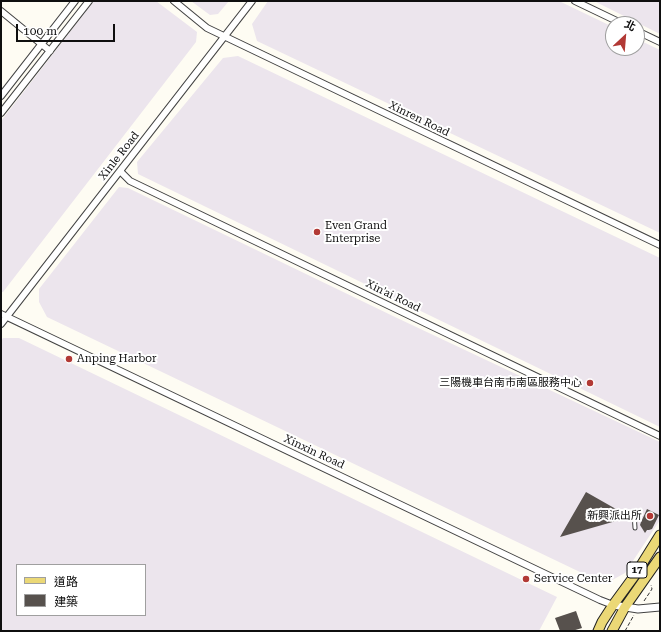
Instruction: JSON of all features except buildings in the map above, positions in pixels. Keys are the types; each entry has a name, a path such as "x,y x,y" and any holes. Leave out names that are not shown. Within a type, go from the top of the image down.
{"main road":[{"name":"17","path":"598,631 613,605 635,575 660,536"},
{"name":"17","path":"612,631 625,607 660,557"}],"street":[{"path":"1,96 75,1"},
{"path":"1,113 89,1"},
{"name":"Xinren Road","path":"174,1 207,28 660,245"},
{"name":"Xinle Road","path":"1,324 4,315 120,172 252,1"},
{"path":"575,1 606,16"},
{"path":"1,11 50,51"},
{"path":"645,35 660,42"},
{"name":"Xin'ai Road","path":"120,172 130,181 660,436"},
{"name":"Xinxin Road","path":"4,315 613,605"},
{"path":"613,605 638,609 660,607"}],"lane":[{"path":"634,513 635,528"}],"path":[{"path":"625,631 631,620"}],"shaded area":[{"path":"94,1 156,1 197,32 196,42 3,292 1,292 1,121"},
{"path":"191,1 229,1 218,14 210,15"},
{"path":"268,1 559,1 605,23 605,56 645,56 645,43 660,50 660,233 257,41 252,24"},
{"path":"594,1 660,1 660,34 645,26 645,16 624,16"},
{"path":"238,56 660,258 660,427 138,174 137,162 223,58"},
{"path":"119,187 128,188 395,317 660,442 660,520 625,573 605,584 47,317 39,302 39,289"},
{"path":"3,338 19,338 557,597 539,631 1,631 1,341"}],"place":[{"name":"Even Grand Enterprise","path":"317,232"},
{"name":"Anping Harbor","path":"69,359"},
{"name":"三陽機車台南市南區服務中心","path":"590,383"},
{"name":"新興派出所","path":"650,516"},
{"name":"Service Center","path":"526,579"}]}
